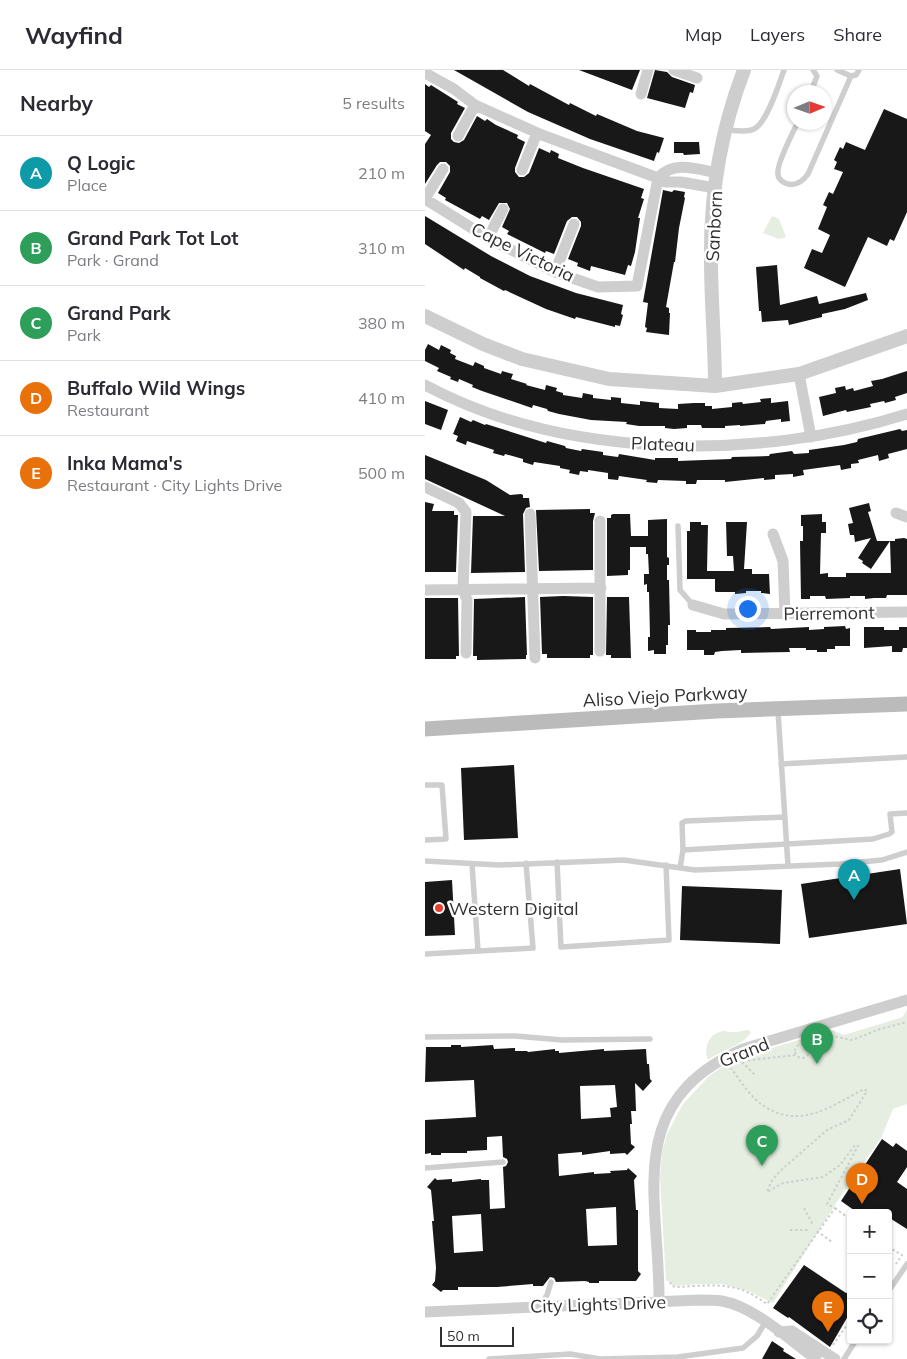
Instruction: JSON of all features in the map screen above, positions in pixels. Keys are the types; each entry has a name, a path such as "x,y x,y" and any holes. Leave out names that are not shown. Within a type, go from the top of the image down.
{"main road":[{"name":"Aliso Viejo Parkway","path":"425,729 717,711 907,704"}],"street":[{"path":"641,94 648,70"},
{"path":"674,70 697,78"},
{"name":"Sanborn","path":"715,386 711,260 715,188 726,130 744,70"},
{"path":"425,73 455,89 475,105 537,133 665,182 681,182 715,188"},
{"path":"458,136 475,105"},
{"path":"522,170 537,133"},
{"path":"658,178 665,170 681,166 717,173"},
{"path":"425,199 443,169"},
{"name":"Cape Victoria","path":"425,199 488,238 555,272 599,287 637,286 658,178"},
{"path":"488,238 503,209"},
{"path":"555,272 574,224"},
{"path":"425,316 483,344 522,358 609,379 715,386 799,374 907,336"},
{"path":"799,374 811,437"},
{"name":"Plateau","path":"425,385 448,398 512,421 569,435 626,443 690,446 753,443 811,437 870,426 907,414"},
{"path":"425,487 459,503 465,512 463,589 467,600 466,653"},
{"path":"531,514 535,658"},
{"path":"600,521 600,651"},
{"path":"773,534 783,561 785,614"},
{"path":"425,590 601,588"},
{"name":"Pierremont","path":"693,605 724,614 907,612"},
{"name":"Grand","path":"659,1302 653,1171 656,1148 664,1123 686,1088 707,1069 723,1058 743,1049 907,1000"},
{"name":"City Lights Drive","path":"425,1312 722,1301 743,1307 766,1321 779,1332 826,1357"}],"lane":[{"path":"726,130 746,131 755,129 763,121 785,70"},
{"path":"813,70 817,76 814,85"},
{"path":"837,70 851,76 856,75 859,70"},
{"path":"832,119 851,76"},
{"path":"794,130 777,174 781,181 787,184 798,184 808,174 827,130"},
{"path":"677,526 680,590 693,605"},
{"path":"778,708 788,866"},
{"path":"781,764 907,757"},
{"path":"425,786 443,785 447,839 425,840"},
{"path":"683,850 873,839 892,832 890,814 907,813"},
{"path":"680,868 683,850 682,823 686,821 785,817"},
{"path":"425,861 499,864 624,860 695,870 840,864 882,860 907,852"},
{"path":"557,862 561,947 669,940 666,865"},
{"path":"425,954 533,948 526,863"},
{"path":"472,864 478,951"},
{"path":"425,1037 515,1036 562,1040 651,1039"},
{"path":"425,1168 503,1162"},
{"path":"892,1286 907,1264"},
{"path":"539,1307 547,1295 551,1282"},
{"path":"489,1359 570,1354 600,1359 677,1357 743,1348 757,1336 766,1321"},
{"path":"844,1359 853,1344"}],"path":[{"path":"808,1047 827,1036 850,1040 907,1022"},
{"path":"796,1055 795,1048 798,1045 804,1044 808,1047"},
{"path":"808,1047 809,1052 805,1057 796,1055 742,1062 730,1066 760,1103 781,1114 807,1116 818,1114 867,1091 849,1120 827,1130 779,1172 767,1190 769,1192 783,1183 823,1177 840,1165 857,1144 858,1146 827,1204 847,1217"},
{"path":"742,1062 756,1076"},
{"path":"804,1208 813,1225"},
{"path":"670,1283 676,1287 726,1286 737,1288 748,1292 767,1304 835,1208"},
{"path":"790,1230 809,1230"},
{"path":"817,1232 832,1242"},
{"path":"892,1249 902,1255 893,1269"},
{"path":"826,1357 847,1325"}],"shaded area":[{"path":"772,216 779,219 786,237 779,239 763,233"},
{"path":"907,1009 907,1104 893,1109 881,1138 838,1200 773,1303 748,1291 723,1284 673,1286 671,1282 666,1281 660,1178 662,1153 667,1134 683,1104 709,1076 725,1065 742,1057 832,1030 844,1035 903,1017"},
{"path":"748,1030 751,1032 743,1041 708,1060 706,1051 708,1042 718,1032"}],"building":[{"path":"454,70 503,70 529,86 530,84 569,105 570,103 596,116 597,114 637,131 664,138 659,153 657,152 654,161 590,139 528,112"},
{"path":"579,70 640,70 632,90"},
{"path":"655,70 667,72 672,77 695,85 693,93 690,92 685,108 647,98"},
{"path":"425,84 429,87 431,85 465,108 451,133 451,139 454,142 459,143 464,140 477,116 518,135 517,138 525,142 515,168 515,172 519,177 524,177 529,173 539,148 550,153 551,150 559,154 558,158 583,168 644,189 641,198 644,199 638,218 640,218 635,252 631,266 628,265 625,275 591,266 590,271 577,266 578,263 568,259 581,226 581,222 577,217 572,217 567,221 554,254 546,251 545,253 507,234 509,231 502,227 510,209 507,203 499,203 489,220 482,216 480,219 445,200 446,198 438,193 450,172 450,166 446,162 440,162 437,165 425,184 425,144 431,135 425,131"},
{"path":"884,109 907,119 907,212 894,241 890,239 887,246 868,237 845,287 804,268 812,249 822,253 830,235 818,229 827,207 823,205 829,192 833,194 843,172 834,169 837,162 834,160 840,147 843,149 846,142 865,150"},
{"path":"674,142 699,142 700,154 684,155 683,153 674,153"},
{"path":"663,190 685,192 675,262 666,307 669,308 670,313 669,335 646,332 648,303 643,302"},
{"path":"425,216 491,256 530,276 576,293 623,305 620,326 615,325 615,327 576,317 575,319 546,309 504,291 465,268 464,270 425,244"},
{"path":"777,265 780,305 817,296 819,304 866,293 868,300 845,309 822,314 822,317 789,325 788,320 762,322 761,311 759,311 756,267"},
{"path":"428,344 439,350 441,345 451,350 450,353 456,356 455,359 473,366 475,362 484,366 484,368 501,374 502,371 513,374 511,379 545,390 546,385 557,388 556,391 563,393 563,395 582,398 583,393 593,395 593,398 611,400 611,397 621,398 621,403 640,405 640,401 659,403 659,408 678,409 678,404 705,403 705,406 712,406 712,409 732,407 732,403 761,402 760,399 771,398 771,403 788,401 790,421 781,422 781,419 766,421 765,424 725,426 725,428 702,428 701,425 687,425 687,428 674,429 665,428 665,426 639,426 626,424 627,422 591,420 559,414 533,405 532,408 482,391 459,379 458,382 450,379 451,377 437,371 439,368 425,361 425,350"},
{"path":"907,371 907,393 895,397 896,400 870,404 871,407 847,412 846,410 823,416 819,397 836,393 835,388 845,386 846,390 853,388 854,391 873,386 871,381"},
{"path":"425,401 448,410 441,430 425,424"},
{"path":"460,417 471,422 473,420 546,443 547,441 565,446 566,448 603,452 603,455 618,457 619,454 655,460 655,458 678,458 678,461 731,459 732,457 769,456 770,454 792,451 794,454 809,453 809,450 857,442 858,439 900,429 902,431 907,430 907,449 888,454 889,458 879,461 878,455 858,460 859,463 851,464 851,468 841,470 840,465 803,470 804,475 793,477 793,474 775,475 775,479 764,480 764,478 725,482 725,480 697,480 696,484 686,484 686,481 658,480 657,483 619,476 618,480 608,479 608,473 588,470 588,472 580,471 579,475 569,473 570,470 560,468 560,466 534,462 533,465 523,462 523,459 493,453 494,450 467,441 466,445 456,441 458,436 453,434"},
{"path":"425,455 486,480 510,495 521,494 523,498 529,498 530,507 526,508 523,514 525,572 471,573 473,516 505,516 425,479"},
{"path":"425,502 434,504 432,511 454,511 454,515 458,515 456,572 425,572"},
{"path":"869,503 871,511 868,512 877,541 890,541 871,569 858,558 871,538 855,542 854,535 850,535 848,524 853,523 849,508"},
{"path":"590,509 590,513 595,513 593,521 593,570 539,571 536,510"},
{"path":"613,514 630,514 631,536 648,536 648,520 667,519 667,557 669,558 669,565 667,565 667,580 669,580 670,625 668,625 666,654 654,654 654,650 648,651 648,637 650,637 649,592 647,592 647,584 644,585 644,574 649,574 646,547 630,547 630,570 628,570 628,575 607,576 607,518 611,518"},
{"path":"822,514 822,522 826,522 826,533 821,533 820,574 828,573 828,577 846,577 846,573 891,573 890,541 904,538 907,539 907,595 887,595 886,598 865,599 865,596 826,599 825,596 810,596 810,599 801,599 800,541 803,541 803,526 801,526 801,515"},
{"path":"690,522 701,522 701,525 708,525 707,571 734,571 733,556 727,556 726,522 747,522 744,569 752,569 752,574 769,574 770,594 761,593 761,591 746,591 746,593 735,594 735,592 716,592 715,579 687,579 687,531 690,531"},
{"path":"525,597 526,659 477,660 477,656 473,656 474,599"},
{"path":"540,597 593,597 593,655 590,655 590,658 547,658 547,654 542,654"},
{"path":"607,597 629,597 631,658 611,658 611,655 606,655"},
{"path":"425,598 458,598 459,656 456,656 456,659 425,659"},
{"path":"845,626 846,629 850,628 850,646 835,646 835,649 827,649 827,652 806,650 806,648 789,648 790,652 741,653 741,650 722,651 715,652 714,655 704,655 704,650 687,650 687,630 711,632 711,630 726,630 726,628 770,627 771,629 809,627 809,630"},
{"path":"864,627 884,627 884,630 899,630 899,627 907,627 907,648 903,648 902,652 892,652 892,646 864,648"},
{"path":"514,765 518,838 464,840 461,768"},
{"path":"900,869 907,924 809,938 801,884"},
{"name":"Western Digital","path":"452,880 455,935 425,936 425,882"},
{"path":"682,886 782,890 780,944 680,940"},
{"path":"451,1045 461,1045 461,1047 493,1045 494,1049 515,1048 515,1051 528,1052 555,1049 559,1053 604,1049 604,1051 646,1049 647,1064 649,1064 650,1079 652,1081 643,1091 635,1083 636,1111 631,1111 632,1124 630,1124 631,1144 635,1147 627,1155 625,1153 610,1154 610,1151 582,1155 582,1152 558,1154 559,1176 594,1172 594,1174 611,1173 610,1171 627,1170 628,1168 637,1176 634,1180 636,1210 638,1210 638,1271 641,1274 636,1281 599,1281 599,1283 585,1281 556,1282 554,1278 550,1277 543,1286 533,1286 533,1284 497,1287 458,1287 458,1290 443,1290 441,1292 432,1285 435,1281 436,1268 432,1221 434,1221 431,1190 427,1187 435,1178 437,1180 452,1179 452,1182 489,1180 490,1209 505,1208 503,1167 508,1162 503,1157 502,1136 487,1137 487,1150 467,1151 467,1153 441,1153 441,1155 425,1154 425,1120 476,1117 474,1080 425,1082 426,1047 451,1047","holes":["615,1085 617,1107 610,1108 611,1117 581,1119 580,1086","616,1207 617,1245 588,1246 586,1209","481,1214 483,1251 454,1253 452,1216"]},
{"path":"882,1139 893,1147 896,1143 907,1151 907,1167 897,1182 907,1189 907,1229 892,1220 892,1209 852,1209 841,1201"},
{"path":"804,1265 847,1293 847,1318 830,1347 789,1317 773,1308"},
{"path":"772,1341 784,1349 783,1351 796,1359 762,1359"}],"place":[{"name":"Q Logic","path":"854,900"},
{"name":"Western Digital","path":"439,908"},
{"name":"Grand Park Tot Lot","path":"817,1064"},
{"name":"Grand Park","path":"762,1166"},
{"name":"Buffalo Wild Wings","path":"862,1204"},
{"name":"Inka Mama's","path":"828,1332"}]}
